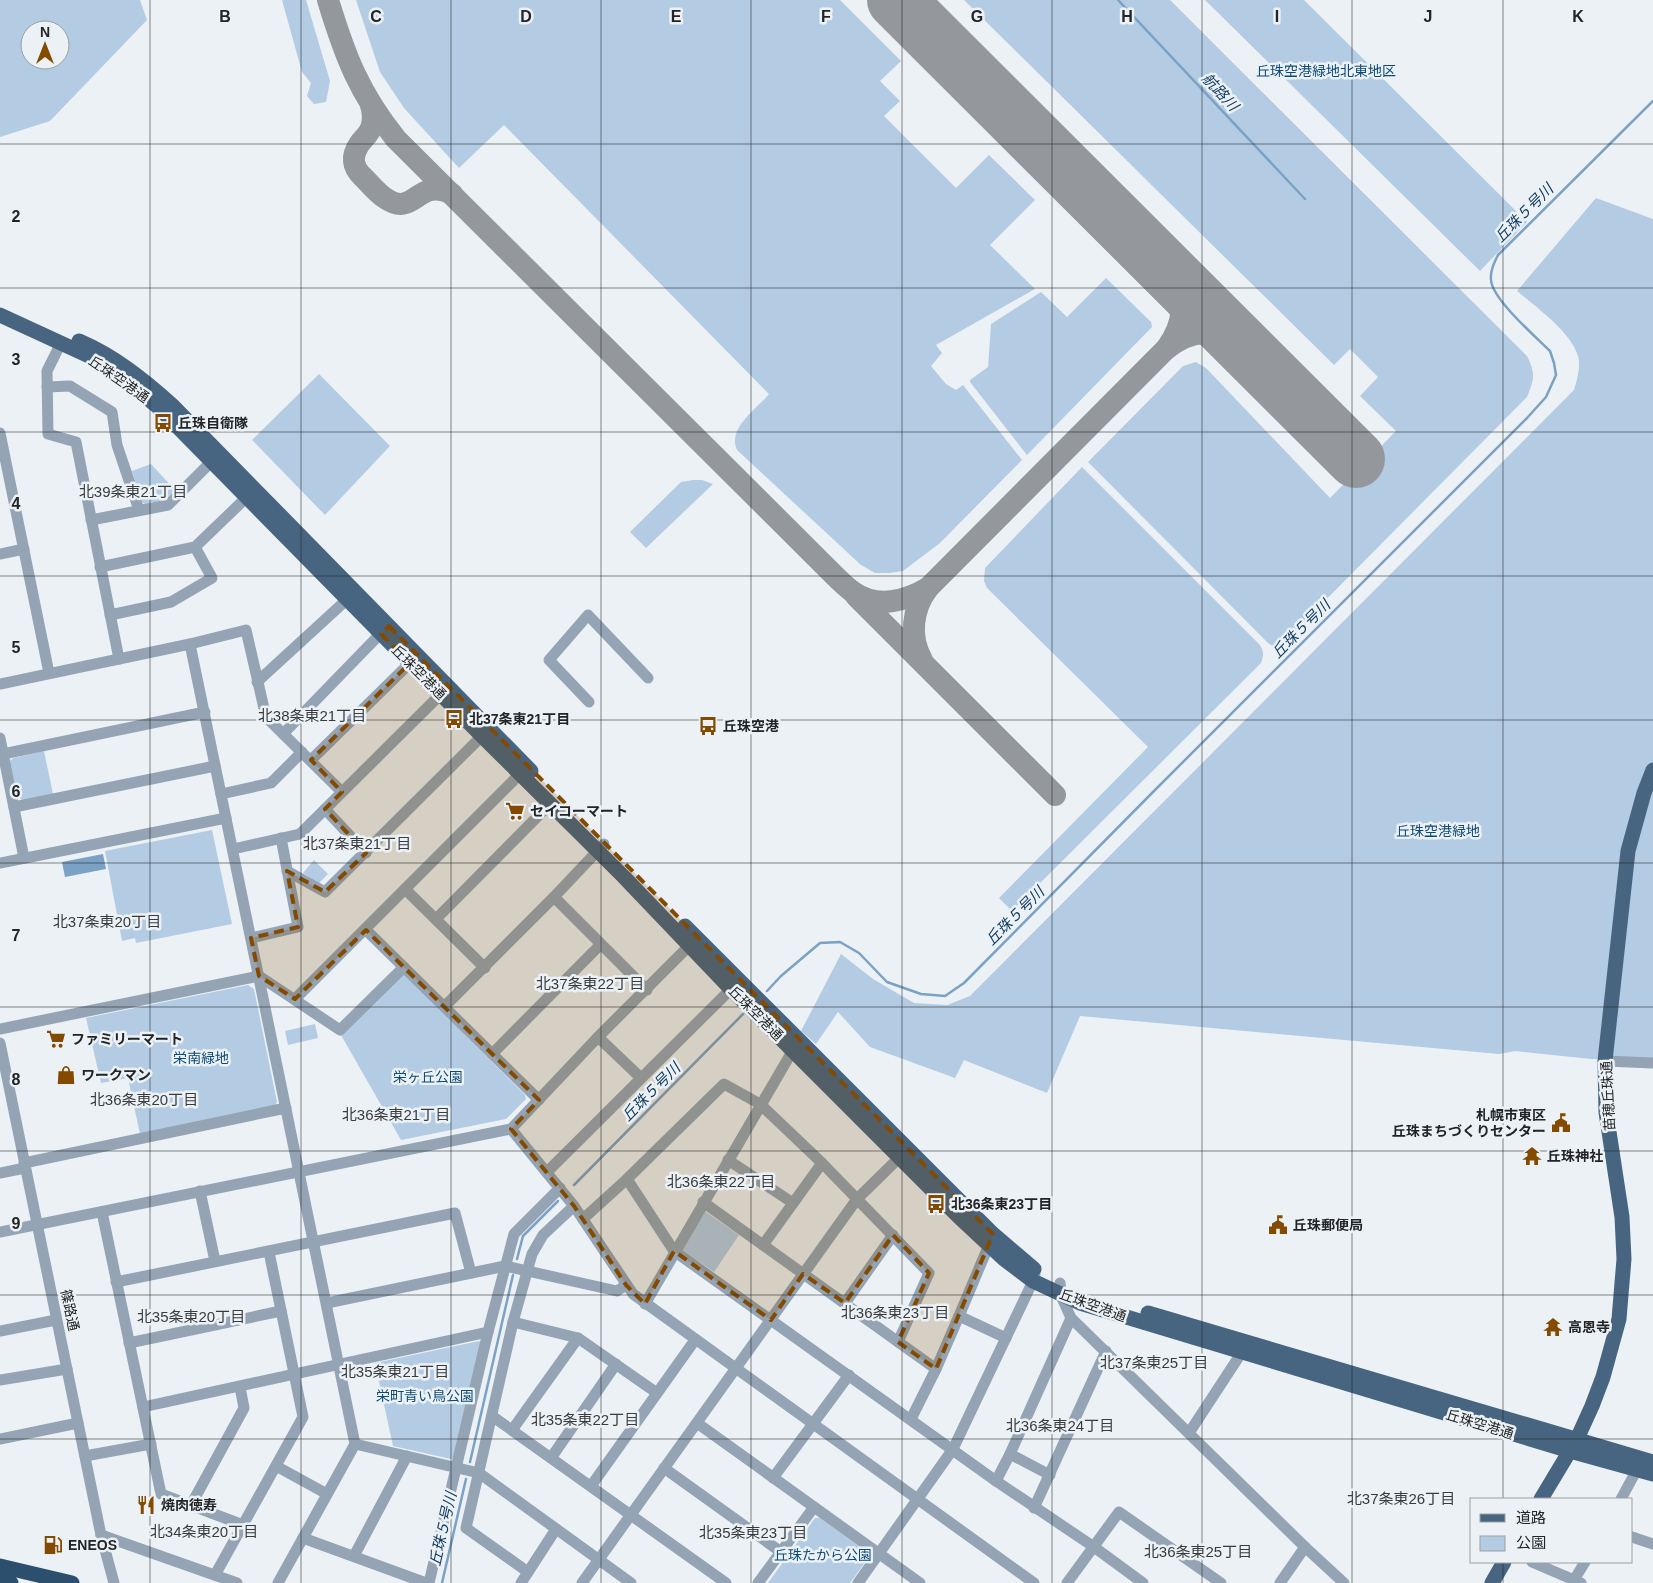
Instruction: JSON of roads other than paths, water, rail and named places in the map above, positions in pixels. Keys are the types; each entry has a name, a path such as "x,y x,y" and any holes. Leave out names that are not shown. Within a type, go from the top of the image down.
{"highway":[{"path":"0,1566 72,1583"},
{"path":"0,1580 11,1583"}],"main road":[{"name":"丘珠空港通","path":"0,305 94,348 126,367 153,388 190,423 351,595 522,770 991,1240 1034,1275 1061,1289 1080,1303 1242,1352 1573,1445 1644,1463 1653,1474"},
{"name":"丘珠空港通","path":"0,315 89,356 125,380 158,406 247,497 351,595"},
{"name":"丘珠空港通","path":"385,630 410,663 444,690 482,736 522,770 550,804 600,847"},
{"name":"苗穂丘珠通","path":"1542,1498 1573,1445 1603,1377 1619,1319 1624,1259 1622,1217 1606,1112 1605,1061 1628,851 1644,793 1653,770"},
{"name":"丘珠空港通","path":"694,942 731,989 904,1154"},
{"name":"丘珠空港通","path":"1061,1289 1084,1293 1573,1445"},
{"path":"1492,1583 1503,1563"}],"street":[{"path":"61,342 47,371 48,434 76,442 119,659"},
{"path":"47,387 70,386 112,412 117,445 139,510"},
{"path":"0,437 50,673"},
{"path":"91,520 168,504 212,461"},
{"path":"0,496 12,494"},
{"path":"100,567 195,547 247,497"},
{"path":"110,615 171,602 212,578 195,547"},
{"path":"0,554 24,550"},
{"path":"257,682 351,595"},
{"path":"589,702 550,660 588,616 648,678"},
{"path":"0,684 190,644 246,630 266,717 342,792"},
{"path":"284,734 385,630"},
{"path":"190,644 355,1444 278,1583"},
{"path":"221,794 271,783 306,756 410,663"},
{"path":"233,849 300,834 444,690"},
{"path":"3,754 205,712"},
{"path":"287,871 325,892 482,736"},
{"path":"0,738 24,858"},
{"path":"14,807 215,766"},
{"path":"295,999 366,930 522,770"},
{"path":"436,919 550,804"},
{"path":"325,809 366,853"},
{"path":"0,863 226,818"},
{"path":"251,938 298,927 281,838"},
{"path":"445,1006 485,968 600,847"},
{"path":"406,889 485,968"},
{"path":"554,897 647,990"},
{"path":"366,930 539,1100"},
{"path":"0,1232 511,1129 598,1037 694,942"},
{"path":"492,1054 600,945"},
{"path":"0,1029 259,976 340,1030 404,967"},
{"path":"547,1172 731,989"},
{"path":"598,1037 641,1078"},
{"name":"篠路通","path":"0,1043 101,1535 114,1583"},
{"path":"645,1304 674,1251 793,1050"},
{"path":"1605,1061 1653,1063"},
{"path":"583,1219 627,1179 724,1084 760,1104 822,1163 929,1273 898,1342"},
{"path":"0,1172 24,1165 286,1108"},
{"path":"511,1129 574,1206 633,1294 1034,1583"},
{"path":"582,1583 857,1200 904,1154"},
{"path":"728,1160 793,1203"},
{"path":"763,1245 822,1163"},
{"path":"627,1179 674,1251 1034,1508 1094,1547 1143,1583"},
{"path":"303,1538 428,1583 488,1332 514,1234 560,1188"},
{"path":"200,1191 215,1261"},
{"path":"703,1202 936,1369"},
{"path":"528,1572 466,1528 513,1322 532,1254 543,1235 574,1206"},
{"path":"102,1212 161,1494 243,1525"},
{"path":"116,1282 455,1214 471,1273"},
{"path":"845,1303 893,1235"},
{"path":"910,1419 936,1369 991,1240"},
{"path":"215,1575 303,1417 269,1252"},
{"path":"327,1303 505,1266 617,1291 626,1285"},
{"path":"858,1583 953,1449 1034,1275"},
{"path":"1061,1289 1071,1318 1344,1583"},
{"path":"130,1343 281,1311"},
{"path":"959,1316 1006,1338"},
{"path":"996,1481 1071,1318"},
{"path":"0,1330 56,1320"},
{"path":"513,1322 578,1338 657,1393"},
{"path":"143,1407 340,1366 488,1332"},
{"path":"512,1430 578,1338"},
{"path":"591,1486 695,1340"},
{"path":"1034,1508 1106,1351"},
{"path":"1189,1433 1242,1352"},
{"path":"551,1458 616,1364"},
{"path":"0,1380 67,1369"},
{"path":"773,1478 849,1375"},
{"path":"190,1505 244,1408 240,1387"},
{"path":"492,1416 726,1583"},
{"path":"0,1439 78,1423"},
{"path":"697,1423 920,1583"},
{"path":"85,1456 151,1444"},
{"path":"355,1444 479,1473 631,1583"},
{"path":"1010,1454 1050,1475"},
{"path":"354,1556 408,1456"},
{"path":"1622,1498 1644,1463"},
{"path":"276,1466 328,1494"},
{"path":"664,1468 781,1552"},
{"path":"758,1583 814,1507"},
{"path":"1066,1583 1119,1512 1221,1583"},
{"path":"521,1583 556,1529"},
{"path":"101,1535 237,1583"},
{"path":"1633,1537 1653,1544"},
{"path":"1280,1583 1305,1547"},
{"path":"1534,1563 1577,1582 1585,1563"}],"waterway":[{"name":"航路川","path":"1118,0 1305,199"},
{"name":"丘珠５号川","path":"767,991 781,976 820,943 840,942 859,953 887,982 921,994 945,996 964,983 1527,418 1546,397 1556,375 1554,363 1550,351 1506,307 1493,288 1491,273 1494,264 1498,255 1653,101"},
{"name":"丘珠５号川","path":"574,1185 743,1014"},
{"name":"丘珠５号川","path":"517,1259 523,1236 558,1201"},
{"name":"丘珠５号川","path":"470,1462 513,1275"},
{"name":"丘珠５号川","path":"442,1583 466,1479"}],"place":[{"name":"丘珠自衛隊","path":"163,423"},
{"name":"北37条東21丁目","path":"454,719"},
{"name":"丘珠空港","path":"708,726"},
{"name":"セイコーマート","path":"515,811"},
{"name":"ファミリーマート","path":"56,1039"},
{"name":"ワークマン","path":"66,1075"},
{"name":"札幌市東区 丘珠まちづくりセンター","path":"1561,1123"},
{"name":"丘珠神社","path":"1532,1156"},
{"name":"北36条東23丁目","path":"936,1204"},
{"name":"丘珠郵便局","path":"1278,1225"},
{"name":"高恩寺","path":"1553,1327"},
{"name":"焼肉徳寿","path":"146,1505"},
{"name":"ENEOS","path":"53,1545"}],"district":[{"name":"北39条東21丁目","path":"133,492"},
{"name":"北38条東21丁目","path":"312,716"},
{"name":"北37条東21丁目","path":"357,844"},
{"name":"北37条東20丁目","path":"107,922"},
{"name":"北37条東22丁目","path":"590,984"},
{"name":"北36条東20丁目","path":"144,1100"},
{"name":"北36条東21丁目","path":"396,1115"},
{"name":"北36条東22丁目","path":"721,1182"},
{"name":"北36条東23丁目","path":"895,1313"},
{"name":"北35条東20丁目","path":"191,1317"},
{"name":"北37条東25丁目","path":"1154,1363"},
{"name":"北35条東21丁目","path":"395,1372"},
{"name":"北35条東22丁目","path":"585,1420"},
{"name":"北36条東24丁目","path":"1060,1426"},
{"name":"北37条東26丁目","path":"1401,1499"},
{"name":"北34条東20丁目","path":"204,1532"},
{"name":"北35条東23丁目","path":"753,1533"},
{"name":"北36条東25丁目","path":"1198,1552"}],"park label":[{"name":"丘珠空港緑地北東地区","path":"1326,71"},
{"name":"丘珠空港緑地","path":"1438,831"},
{"name":"栄南緑地","path":"201,1058"},
{"name":"栄ヶ丘公園","path":"428,1077"},
{"name":"栄町青い鳥公園","path":"425,1396"},
{"name":"丘珠たから公園","path":"823,1555"}]}
